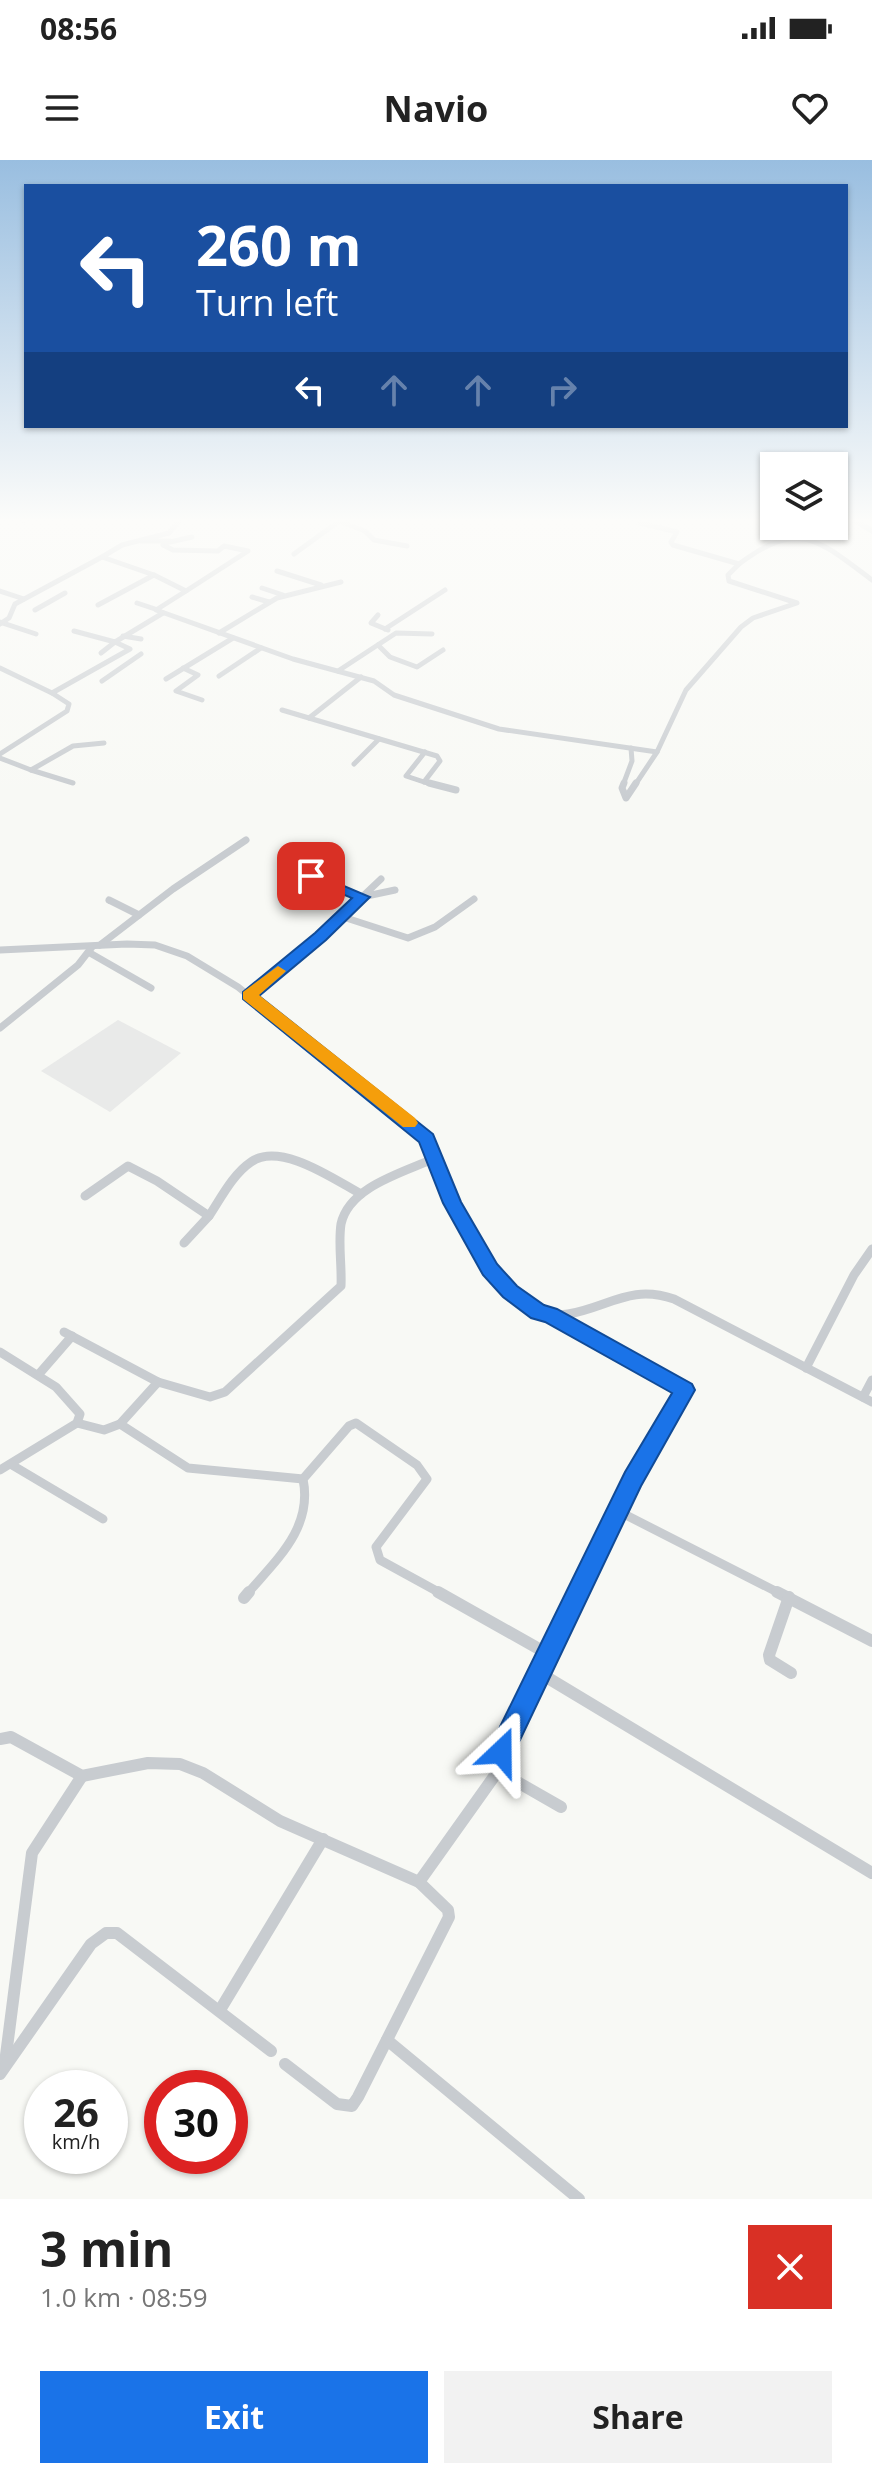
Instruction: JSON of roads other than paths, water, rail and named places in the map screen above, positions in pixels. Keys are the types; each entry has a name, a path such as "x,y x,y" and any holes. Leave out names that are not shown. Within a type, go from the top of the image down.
{"street":[{"path":"101,653 161,614"},
{"path":"166,614 261,648 361,677 381,685 394,695 515,733 657,752"},
{"path":"219,633 249,614"},
{"path":"385,629 408,614"},
{"path":"631,748 632,761 622,788 626,798 657,752 686,690 741,627 764,614"},
{"path":"378,615 371,623 396,633 432,634"},
{"path":"1,623 36,634"},
{"path":"52,693 131,648 74,631"},
{"path":"338,671 396,633"},
{"path":"123,636 141,639"},
{"path":"166,679 233,638"},
{"path":"378,645 390,657 413,667 420,666 443,650"},
{"path":"219,676 261,648"},
{"path":"102,681 141,654"},
{"path":"0,668 69,704 67,711 0,756"},
{"path":"183,668 198,675 176,691 202,700"},
{"path":"309,718 361,677"},
{"path":"282,710 437,756 440,761 424,782"},
{"path":"354,764 379,739"},
{"path":"31,770 73,746 104,743"},
{"path":"425,752 406,776 456,790"},
{"path":"0,756 73,783"},
{"path":"0,1028 94,948 246,840"},
{"path":"311,876 362,897 395,890"},
{"path":"248,996 321,937 381,879"},
{"path":"340,916 408,938 435,927 474,899"},
{"path":"109,900 139,915"},
{"path":"0,950 155,945 187,956 222,975 400,1114 427,1139 452,1203 490,1270 526,1305 550,1315 685,1390 618,1511 505,1739 498,1771 419,1882"},
{"path":"94,948 151,988"},
{"path":"184,1243 209,1216 238,1175 254,1159 264,1156 289,1157 361,1194"},
{"path":"39,1374 68,1334 158,1382 179,1384 207,1398 218,1397 337,1291 341,1279 339,1256 343,1217 361,1194 435,1158"},
{"path":"85,1196 128,1166 157,1181 209,1216"},
{"path":"806,1368 854,1275 872,1249"},
{"path":"550,1315 568,1314 634,1293 656,1293 674,1299 868,1399 872,1380"},
{"path":"0,1352 39,1374 77,1408 77,1423"},
{"path":"0,1470 77,1423 104,1430 120,1424 158,1382"},
{"path":"244,1598 276,1560 305,1513 303,1479 349,1426 356,1423 417,1465 427,1479 376,1547 380,1560 548,1654"},
{"path":"120,1424 188,1468 303,1479"},
{"path":"12,1465 103,1519"},
{"path":"618,1511 872,1641"},
{"path":"789,1597 769,1655 775,1665 791,1673"},
{"path":"538,1672 872,1873"},
{"path":"0,1739 11,1737 82,1776 148,1763 180,1764 203,1773 280,1821 419,1882 448,1910 449,1917 352,2106 337,2104 285,2064"},
{"path":"498,1771 561,1807"},
{"path":"2,2071 32,1853 82,1776"},
{"path":"220,2010 323,1839"},
{"path":"2,2071 91,1944 106,1933 117,1933 271,2051"},
{"path":"387,2040 579,2199"}]}
